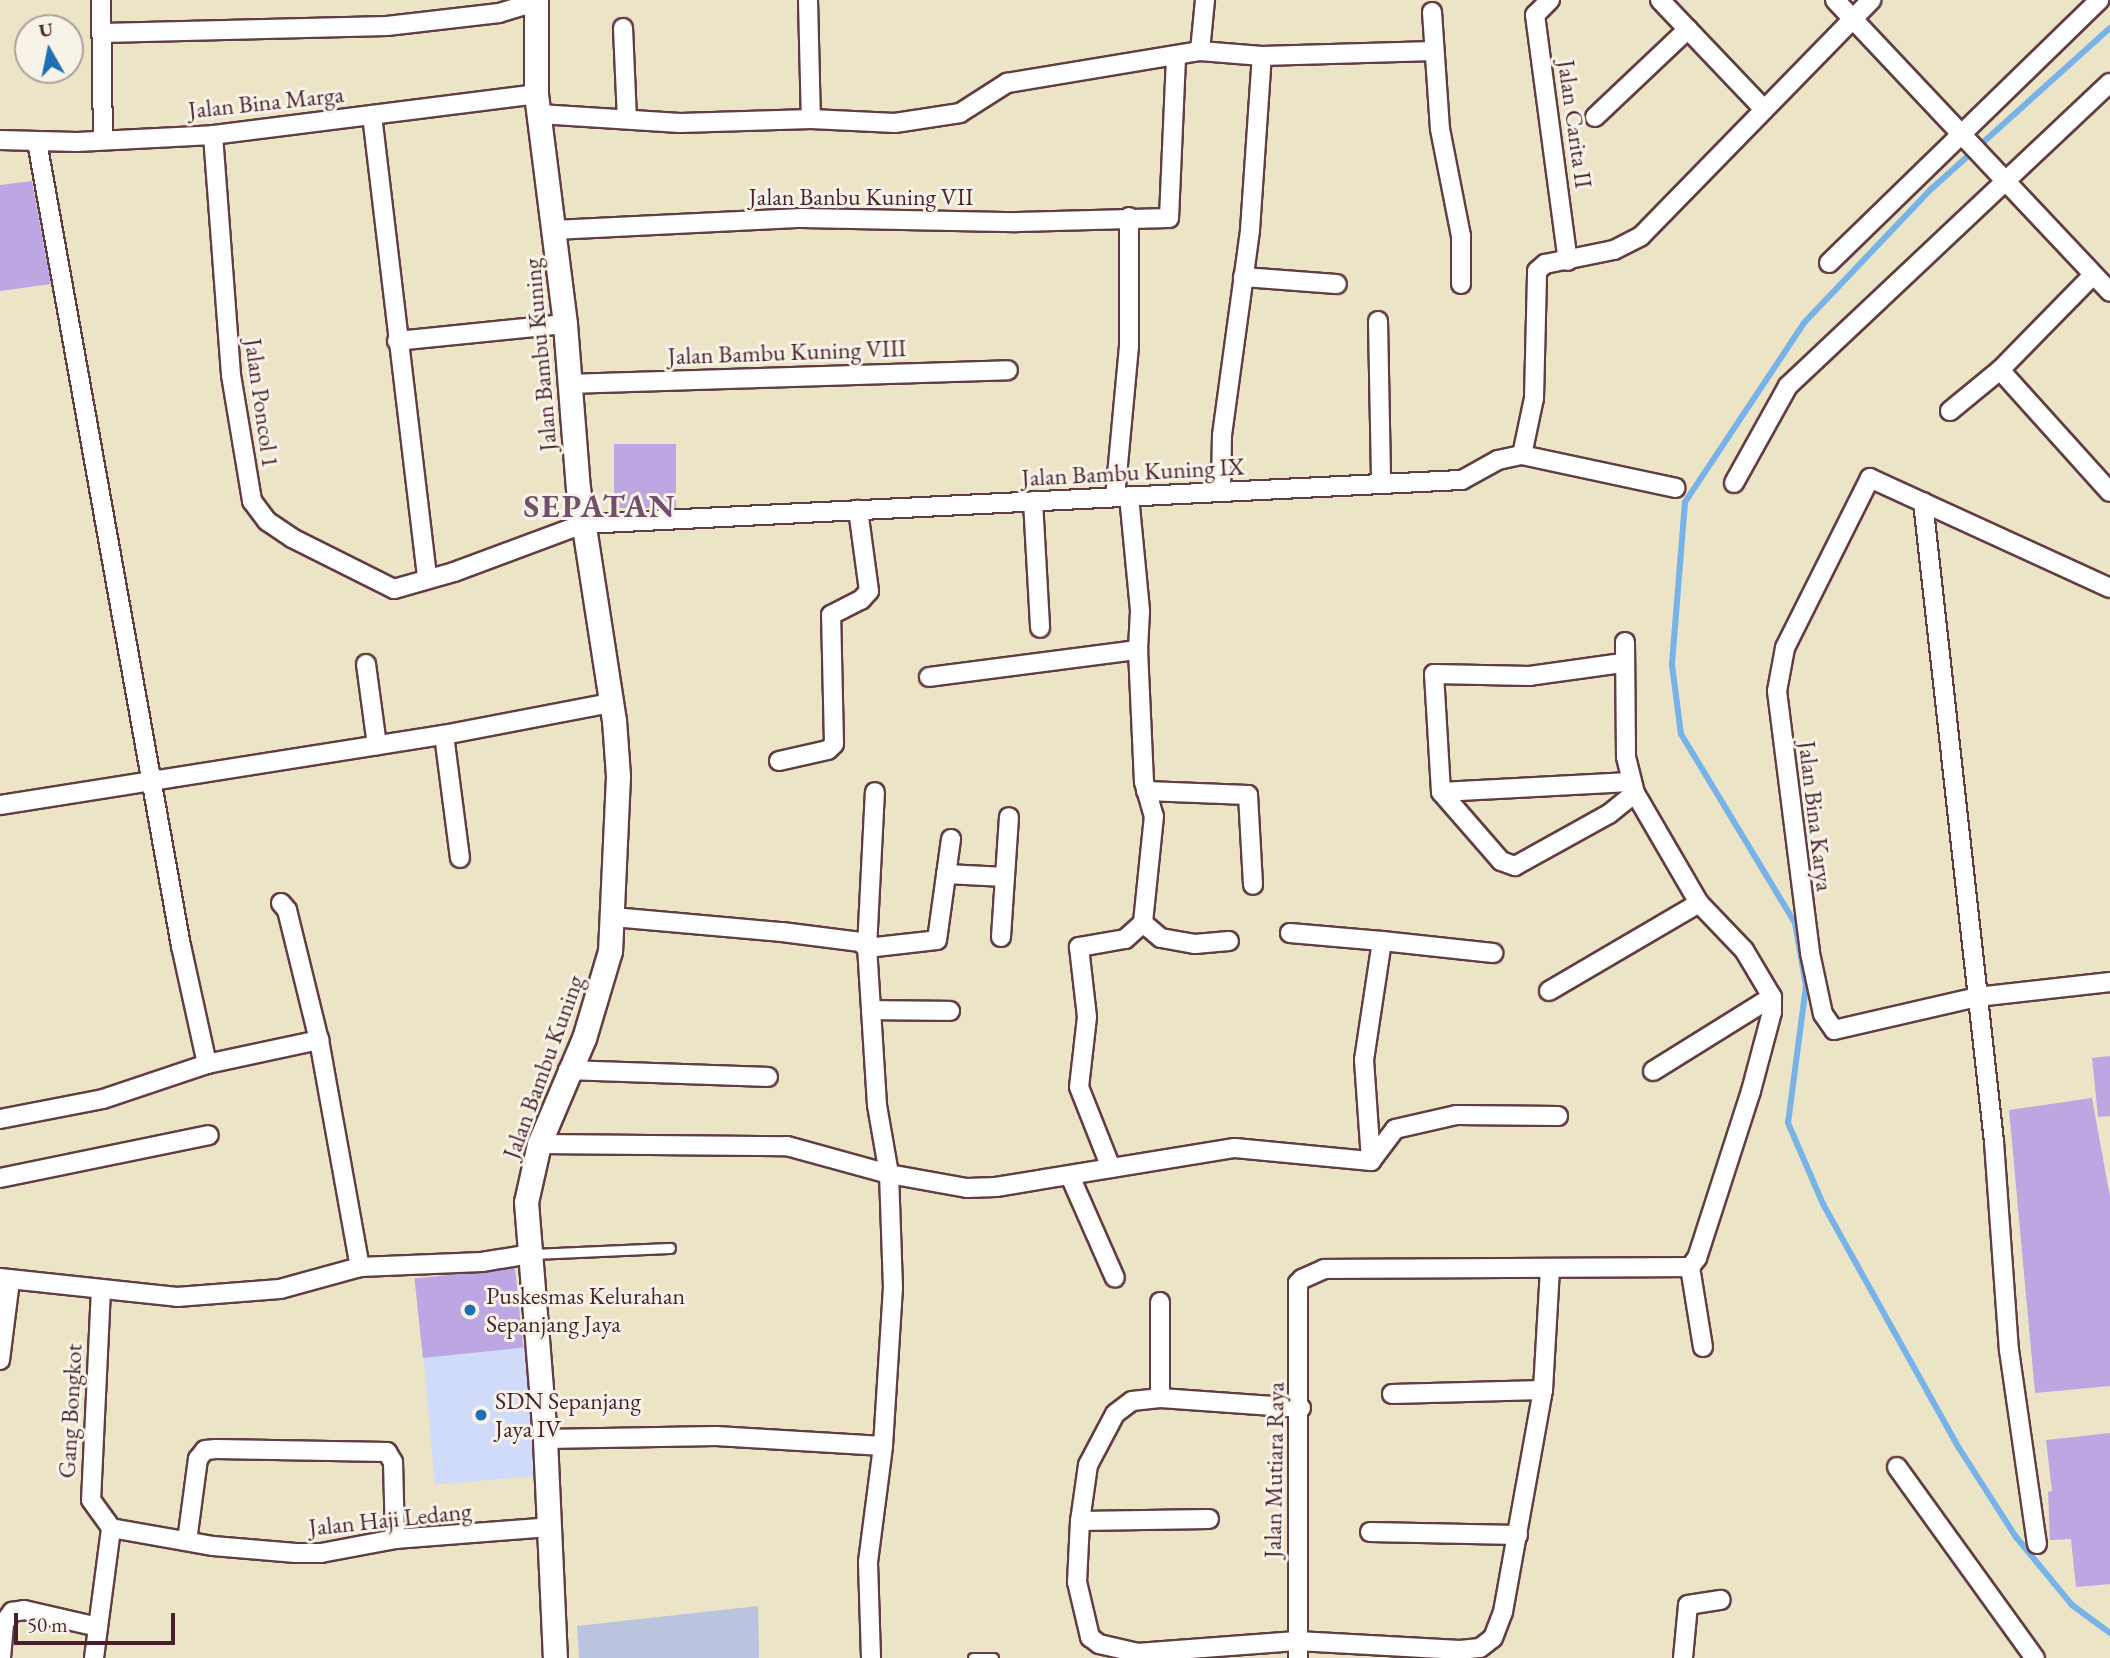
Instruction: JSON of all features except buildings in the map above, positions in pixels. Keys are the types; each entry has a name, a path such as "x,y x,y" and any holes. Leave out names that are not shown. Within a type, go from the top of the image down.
{"street":[{"path":"101,0 103,141"},
{"path":"808,0 811,119"},
{"path":"1200,51 1205,0"},
{"name":"Jalan Carita II","path":"1550,0 1535,15 1569,261"},
{"path":"1660,0 1762,107"},
{"path":"1835,0 1965,138 1986,165 2110,292"},
{"path":"1676,488 1522,454 1534,398 1535,274 1545,264 1614,250 1641,236 1762,107 1871,0"},
{"path":"1829,263 1965,138 2099,0"},
{"path":"103,33 387,26 499,13 536,1"},
{"name":"Jalan Bambu Kuning","path":"536,1 538,104 565,324 568,384 583,524 618,776 613,917 603,985 538,1144 526,1202 545,1439 555,1658"},
{"path":"1432,12 1440,129 1461,236 1461,284"},
{"path":"623,28 627,119"},
{"path":"1595,117 1688,29"},
{"name":"Jalan Bina Marga","path":"0,140 103,141 213,135 372,115 538,104 627,119 680,123 811,119 895,123 960,114 1007,83 1200,51 1262,55 1434,51"},
{"path":"1221,492 1222,435 1243,277 1262,55"},
{"name":"Jalan Banbu Kuning VII","path":"554,230 802,218 1017,222 1169,218 1176,57"},
{"path":"1734,483 1788,386 2110,83"},
{"path":"372,115 427,578"},
{"name":"Jalan Poncol 1","path":"213,135 231,375 251,501 267,522 292,538 387,586 401,588"},
{"path":"37,142 152,779 207,1065"},
{"path":"1111,1167 1079,1087 1087,1017 1079,947 1125,939 1143,923 1154,816 1146,792 1138,649 1140,611 1122,497 1129,346 1129,217"},
{"path":"1950,411 2000,370 2093,275"},
{"path":"1243,277 1336,284"},
{"path":"1378,320 1381,484"},
{"path":"397,341 565,324"},
{"name":"Jalan Bambu Kuning VIII","path":"568,384 1008,370"},
{"path":"2000,370 2110,492"},
{"name":"Jalan Bambu Kuning IX","path":"401,588 454,572 583,524 1462,480 1498,460 1522,454"},
{"name":"Jalan Bina Karya","path":"1923,502 1870,478 1778,670 1780,726 1817,988 1823,1014 1834,1030 1977,997"},
{"path":"1033,501 1040,628"},
{"path":"1923,502 2110,588"},
{"path":"1923,502 1994,1142 2009,1350 2037,1544"},
{"path":"779,761 828,750 834,744 831,615 861,600 869,591 858,510"},
{"path":"1625,642 1622,663 1632,787 1699,903 1744,950 1772,997 1772,1012 1751,1091 1697,1258 1690,1267 1703,1347"},
{"path":"929,677 1138,649"},
{"path":"1622,663 1530,676 1434,674 1441,792 1501,861 1515,866 1609,814 1632,787"},
{"path":"366,664 377,745"},
{"path":"0,805 444,735 610,704"},
{"path":"444,735 460,858"},
{"path":"1441,792 1632,787"},
{"path":"871,1658 868,1562 883,1446 892,1326 890,1174 877,1105 867,948 875,792"},
{"path":"1146,792 1248,795 1253,885"},
{"path":"1001,937 1009,817"},
{"path":"613,917 782,932 860,942 867,948 937,940 951,839"},
{"path":"946,874 1005,877"},
{"path":"281,903 287,910 319,1040 360,1267"},
{"path":"1549,991 1699,903"},
{"path":"1143,923 1161,938 1195,944 1229,941"},
{"path":"1290,933 1493,953"},
{"path":"1371,1161 1364,1060 1382,941"},
{"path":"1977,997 2110,982"},
{"path":"1653,1071 1772,997"},
{"path":"871,1010 950,1011"},
{"path":"0,1119 103,1099 207,1065 319,1040"},
{"path":"568,1070 768,1077"},
{"path":"1371,1161 1395,1129 1456,1115 1558,1116"},
{"path":"1,1172 209,1135"},
{"path":"538,1144 787,1146 890,1174 967,1188 1070,1176 1235,1148 1371,1161"},
{"path":"1070,1176 1115,1278"},
{"path":"0,1360 5,1279 177,1297 281,1289 360,1267 482,1262 531,1254"},
{"path":"1301,1408 1160,1398 1132,1401 1115,1414 1088,1465 1080,1521 1077,1582 1085,1628 1099,1644 1137,1653 1480,1647 1493,1638 1503,1612 1518,1535 1543,1390 1550,1268 1690,1267"},
{"name":"Jalan Mutiara Raya","path":"1297,1650 1301,1408 1298,1283 1308,1273 1324,1269 1550,1268"},
{"name":"Gang Bongkot","path":"101,1289 91,1488 94,1508 111,1528"},
{"path":"1160,1302 1160,1398"},
{"path":"1392,1394 1543,1390"},
{"path":"545,1439 716,1436 883,1446"},
{"path":"187,1541 198,1459 205,1450 216,1449 387,1452 393,1462 395,1539"},
{"path":"1897,1467 2035,1658"},
{"path":"1080,1521 1209,1519"},
{"name":"Jalan Haji Ledang","path":"111,1528 187,1541 321,1553 395,1539 550,1527"},
{"path":"94,1658 111,1528"},
{"path":"1370,1532 1518,1535"},
{"path":"1683,1658 1688,1605 1721,1600"},
{"path":"1,1658 0,1636 9,1615 24,1610 98,1627"}],"lane":[{"path":"531,1254 670,1248"},
{"path":"973,1658 993,1658"}],"shaded area":[{"name":"SDN Sepanjang Jaya IV","path":"529,1346 540,1476 435,1485 423,1355"},
{"path":"758,1606 759,1658 579,1658 577,1626"}],"waterway":[{"path":"2110,28 1932,188 1804,323 1685,502 1672,665 1681,734 1795,923 1806,986 1788,1123 1823,1204 1959,1448 2016,1537 2072,1605 2110,1633"}],"place":[{"name":"Puskesmas Kelurahan Sepanjang Jaya","path":"470,1310"},
{"name":"SDN Sepanjang Jaya IV","path":"481,1415"}],"district":[{"name":"SEPATAN","path":"600,506"}]}
